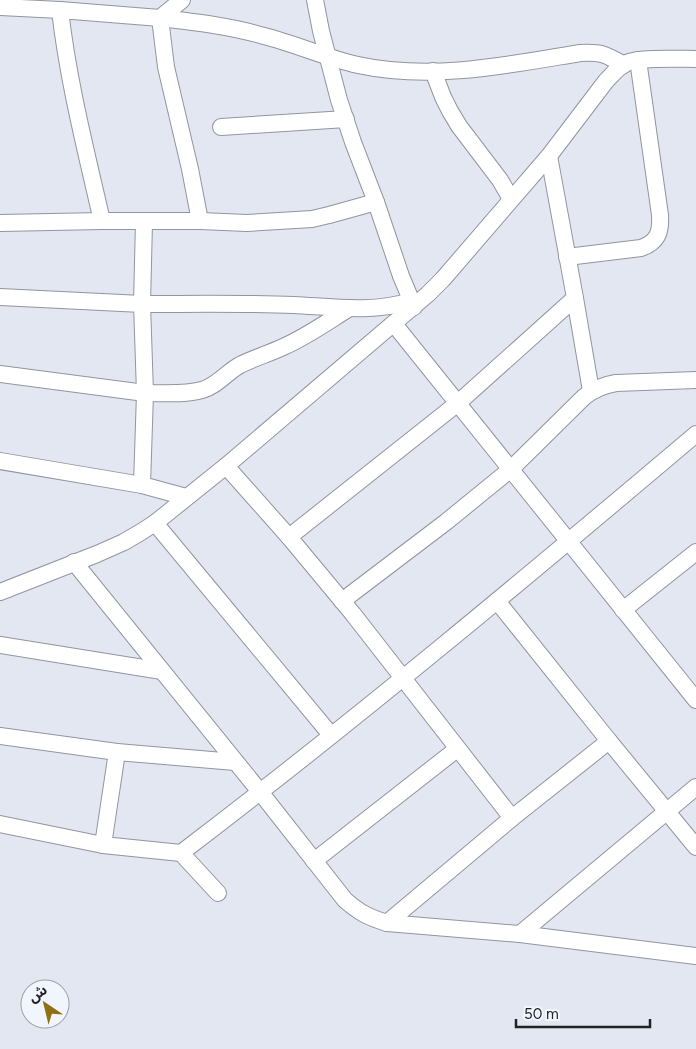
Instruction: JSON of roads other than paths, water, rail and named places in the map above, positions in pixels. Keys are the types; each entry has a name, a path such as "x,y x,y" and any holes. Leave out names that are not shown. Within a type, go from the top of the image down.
{"street":[{"path":"160,18 182,0"},
{"path":"315,0 327,56 353,142 412,304"},
{"path":"0,7 160,18 231,27 358,65 383,69 433,71 484,68 586,52 600,53 631,62 696,59"},
{"path":"60,10 77,113 102,221"},
{"path":"160,18 166,67 200,221"},
{"path":"0,592 124,542 155,523 226,466 394,324 412,304 443,279 549,156 606,81 631,62"},
{"path":"567,257 641,248 649,245 658,236 660,216 631,62"},
{"path":"433,71 443,97 459,126 491,168 511,199"},
{"path":"221,128 346,119"},
{"path":"549,156 591,391"},
{"path":"0,223 102,221 248,223 312,219 376,202"},
{"path":"142,485 145,393 142,304 144,222"},
{"path":"0,297 142,304 295,305 348,309 412,304"},
{"path":"289,538 458,403 575,298"},
{"path":"0,374 145,393 186,393 205,389 249,360 297,340 348,309"},
{"path":"394,324 623,610 690,682 696,700"},
{"path":"342,601 446,522 511,469 591,391 616,383 696,380"},
{"path":"181,853 261,793 403,678 696,434"},
{"path":"0,461 142,485 186,498"},
{"path":"226,466 342,601 512,818"},
{"path":"155,523 332,735"},
{"path":"623,610 696,552"},
{"path":"74,562 345,900 359,912 387,923 520,934 696,956"},
{"path":"497,601 696,847"},
{"path":"0,645 162,671"},
{"path":"0,736 116,752 235,762"},
{"path":"387,923 512,818 609,740"},
{"path":"314,861 457,749"},
{"path":"103,845 116,752"},
{"path":"520,934 696,788"},
{"path":"0,824 103,845 181,853 218,893"}]}
